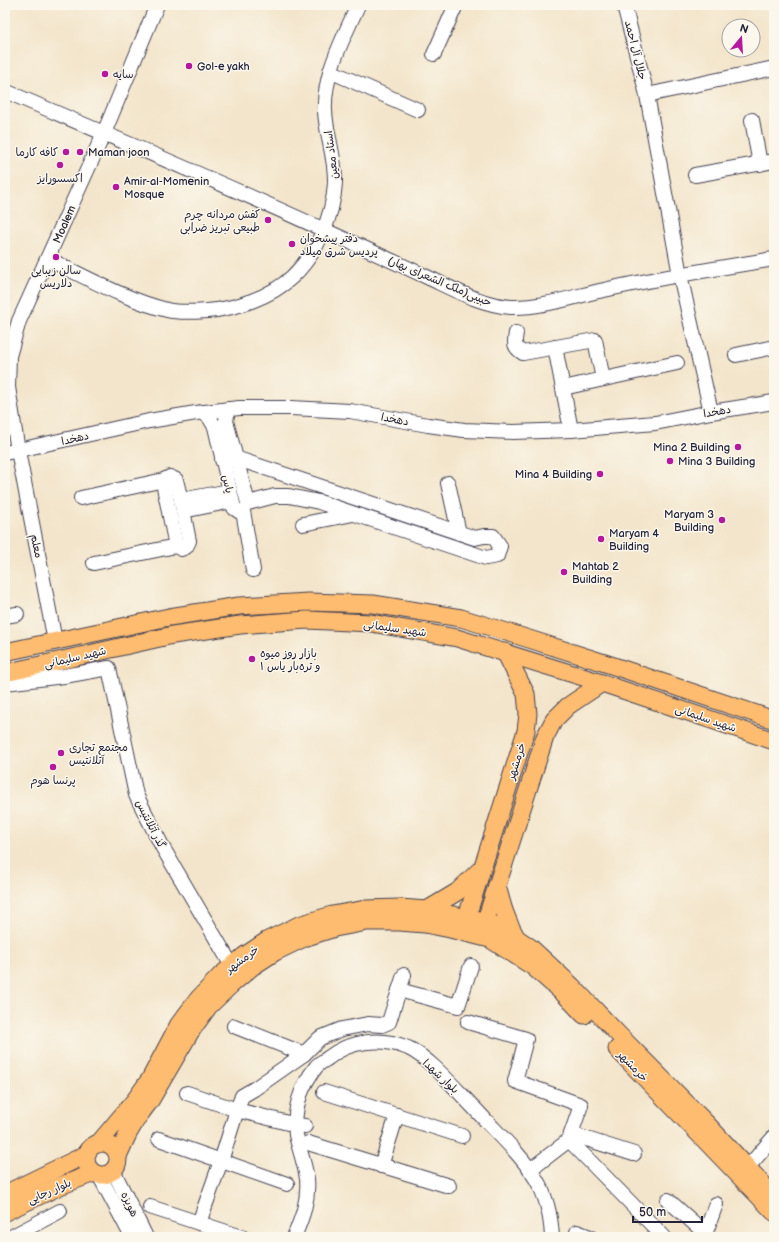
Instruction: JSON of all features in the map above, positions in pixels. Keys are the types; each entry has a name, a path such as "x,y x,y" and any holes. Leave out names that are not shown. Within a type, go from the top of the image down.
{"main road":[{"name":"شهید سلیمانی","path":"5,652 169,617 239,606 308,602 373,604 461,618 608,664 774,720"},
{"name":"شهید سلیمانی","path":"5,673 173,634 240,625 307,620 371,623 456,638 505,652 774,741"},
{"path":"55,641 60,660"},
{"name":"خرمشهر","path":"464,925 526,730 528,714 526,694 505,652"},
{"name":"خرمشهر","path":"483,929 545,737 554,720 568,706 602,683"},
{"path":"427,910 457,892 482,868"},
{"path":"497,885 508,922 516,937"},
{"name":"خرمشهر","path":"93,1149 150,1079 179,1024 199,998 221,975 244,956 268,940 299,926 332,915 366,909 400,908 427,910 464,925 483,929 502,928 530,947 573,987 748,1167 774,1196"},
{"name":"خرمشهر","path":"106,1168 150,1100 191,1031 209,1006 252,967 275,952 311,936 336,928 367,922 464,925"},
{"name":"خرمشهر","path":"483,929 494,941 532,966 566,996 774,1212"},
{"path":"109,1144 113,1148 106,1168 88,1165 86,1160 93,1149 109,1144"},
{"name":"بلوار رجایی","path":"5,1194 93,1149"},
{"name":"بلوار رجایی","path":"5,1212 60,1186 106,1168"}],"street":[{"name":"Moalem","path":"12,452 8,387 9,356 19,321 104,133 157,5"},
{"name":"استاد معین","path":"48,259 138,301 168,311 197,312 222,310 253,300 274,290 291,278 305,263 316,246 324,230 331,208 335,183 332,147 325,110 326,93 330,71 358,5"},
{"path":"434,54 456,5"},
{"name":"جلال آل احمد","path":"624,5 647,95 680,274 711,412"},
{"path":"647,95 774,68"},
{"path":"330,71 418,110"},
{"name":"حبیبی(ملک الشعرای بهار)","path":"5,91 324,230 459,292 492,304 512,307 533,306 680,274 774,259"},
{"path":"695,175 767,162 752,120"},
{"path":"516,333 514,343 517,349 523,353 595,340 603,379"},
{"path":"555,347 571,430"},
{"path":"736,355 774,347"},
{"path":"563,388 677,363"},
{"name":"دهخدا","path":"12,452 149,421 202,412 239,408 291,408 350,411 428,426 464,430 513,432 571,430 655,423 774,402"},
{"path":"228,409 226,421 229,459"},
{"path":"202,412 209,417 215,427 229,459 475,538 493,536 500,546 497,556 486,558 353,514 303,524"},
{"name":"معلم","path":"12,452 55,641"},
{"name":"یاس","path":"229,459 232,500"},
{"name":"یاس","path":"229,459 248,503 275,496 289,496 319,502 353,514"},
{"path":"81,498 164,480 170,477 176,480 182,506 189,541 186,547 181,549 176,546 94,563"},
{"path":"164,480 164,487 176,546"},
{"path":"448,483 459,533"},
{"path":"182,506 232,500 240,512 243,511 253,570"},
{"name":"گذر آتلانتیس","path":"5,683 64,676 109,668 136,795 163,848 232,966"},
{"path":"399,990 458,1006 471,966"},
{"path":"199,1223 242,1096 304,1054 320,1038 342,1029 368,1024 382,1025 389,1022 404,975"},
{"path":"468,1022 526,1039 515,1081 581,1105 570,1137 530,1170"},
{"path":"234,1026 304,1054"},
{"name":"بلوار شهدا","path":"294,1237 306,1201 308,1143 306,1133 301,1126 296,1110 303,1086 317,1066 337,1051 360,1043 385,1042 408,1049 429,1062 449,1089 514,1164 528,1184 537,1204 543,1237"},
{"name":"بلوار شهدا","path":"449,1089 522,1158 537,1180 546,1201 552,1224 552,1237"},
{"path":"324,1092 462,1136"},
{"path":"187,1093 237,1110 301,1126"},
{"path":"381,1166 397,1115"},
{"name":"بلوار شهدا","path":"301,1126 296,1134 316,1177 316,1202 304,1237"},
{"path":"570,1137 634,1154"},
{"path":"570,1137 664,1237"},
{"path":"748,1167 774,1137"},
{"path":"159,1139 287,1184"},
{"path":"308,1143 449,1186"},
{"name":"هویزه","path":"106,1168 132,1237"},
{"name":"هویزه","path":"106,1168 146,1237"},
{"path":"668,1200 704,1235 716,1204"},
{"path":"150,1207 242,1237"},
{"path":"11,1237 60,1211"},
{"path":"577,1232 590,1237"}],"place":[{"name":"Gol-e yakh","path":"189,66"},
{"name":"سایه","path":"105,74"},
{"name":"کافه کارما","path":"66,152"},
{"name":"Maman joon","path":"80,152"},
{"name":"اکسسورایز","path":"60,165"},
{"name":"Amir-al-Momenin Mosque","path":"116,187"},
{"name":"کفش مردانه چرم طبیعی تبریز ضرابی","path":"268,220"},
{"name":"دفتر پیشخوان پردیس شرق میلاد","path":"292,244"},
{"name":"سالن زیبایی دلاریس","path":"56,257"},
{"name":"Mina 2 Building","path":"738,447"},
{"name":"Mina 3 Building","path":"670,461"},
{"name":"Mina 4 Building","path":"600,474"},
{"name":"Maryam 3 Building","path":"722,520"},
{"name":"Maryam 4 Building","path":"601,539"},
{"name":"Mahtab 2 Building","path":"564,572"},
{"name":"بازار روز میوه و تره‌بار یاس ۱","path":"252,659"},
{"name":"مجتمع تجاری آتلانتیس","path":"61,753"},
{"name":"پرنسا هوم","path":"53,767"}]}
